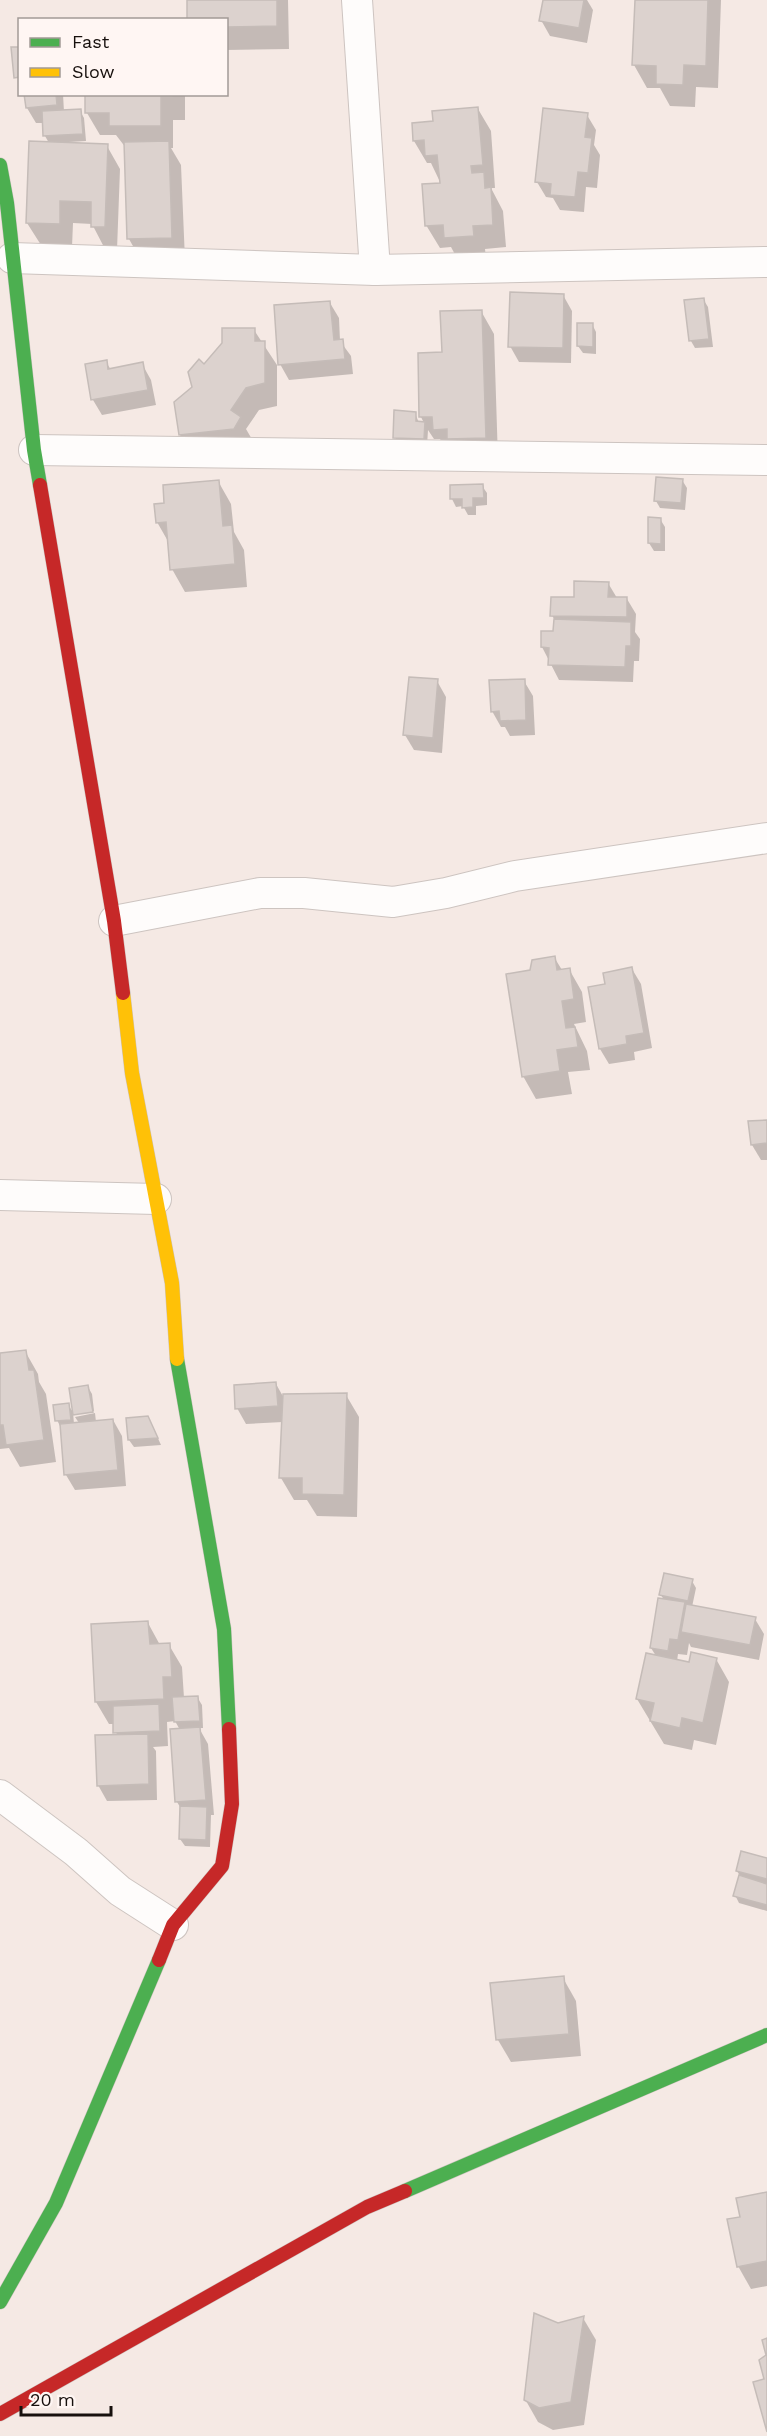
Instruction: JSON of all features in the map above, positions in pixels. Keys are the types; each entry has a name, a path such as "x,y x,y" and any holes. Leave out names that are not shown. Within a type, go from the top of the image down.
{"street":[{"path":"357,0 375,270"},
{"path":"0,165 7,203 34,450 114,921 132,1073 172,1284 178,1371 224,1629 232,1804 222,1866 173,1925 127,2039 56,2203 0,2302"},
{"path":"12,258 375,270 767,262"},
{"path":"34,450 767,460"},
{"path":"114,921 260,893 304,893 393,902 515,876 767,838"},
{"path":"0,1195 25,1198 156,1199"},
{"path":"0,1795 76,1852 120,1891 173,1925"},
{"path":"0,2414 367,2207 767,2035"}],"building":[{"path":"187,0 277,0 277,26 228,27 228,18 187,18"},
{"path":"543,0 584,0 579,28 539,21"},
{"path":"635,0 708,0 706,66 684,65 683,85 656,84 656,66 632,65"},
{"path":"11,47 18,47 18,77 14,78"},
{"path":"24,96 56,96 57,105 26,108"},
{"path":"85,96 173,96 161,97 161,126 109,126 109,113 85,113"},
{"path":"478,107 483,165 471,166 472,173 484,172 485,188 491,187 493,225 473,226 474,236 444,238 443,225 425,226 422,184 440,183 437,155 425,156 424,140 413,141 412,123 433,121 432,111"},
{"path":"543,108 588,113 585,137 592,138 588,173 578,172 575,197 550,195 551,184 535,182"},
{"path":"81,109 83,134 43,136 42,111"},
{"path":"29,141 108,144 105,227 91,227 91,202 60,201 60,224 26,223"},
{"path":"169,141 172,238 127,239 124,142"},
{"path":"510,292 564,294 563,348 508,347"},
{"path":"704,298 709,339 689,341 684,300"},
{"path":"330,301 334,340 343,339 345,359 278,365 274,305"},
{"path":"482,310 486,438 447,439 447,429 433,430 432,417 419,417 418,353 442,352 440,311"},
{"path":"577,323 593,323 593,347 577,346"},
{"path":"222,328 255,328 255,341 265,341 265,383 246,388 231,410 241,417 234,429 179,435 174,402 192,387 188,372 199,359 204,364 222,343"},
{"path":"107,360 108,369 143,362 148,390 91,400 85,364"},
{"path":"394,410 416,412 416,421 425,422 424,439 393,438"},
{"path":"656,477 683,479 681,503 654,501"},
{"path":"219,480 223,526 232,525 235,564 170,570 166,522 156,523 154,504 164,503 163,485"},
{"path":"483,484 484,498 473,498 473,507 462,508 462,499 450,499 450,485"},
{"path":"648,517 661,518 661,544 648,543"},
{"path":"574,581 609,582 608,597 627,597 627,617 550,616 551,597 574,597"},
{"path":"554,619 631,622 631,646 626,646 625,667 548,665 549,648 541,647 541,631 553,631"},
{"path":"409,677 438,679 433,738 403,735"},
{"path":"525,679 526,720 500,721 499,711 491,712 489,680"},
{"path":"555,956 557,970 570,968 574,999 562,1001 566,1028 575,1027 578,1047 557,1050 560,1071 522,1077 506,974 530,970 532,960"},
{"path":"632,967 644,1033 626,1036 627,1044 599,1049 588,987 605,984 603,973"},
{"path":"767,1120 767,1143 751,1145 748,1121"},
{"path":"26,1350 29,1370 34,1370 44,1440 6,1445 3,1425 0,1425 0,1353"},
{"path":"276,1382 278,1406 235,1409 234,1385"},
{"path":"88,1385 93,1412 73,1415 69,1388"},
{"path":"347,1393 344,1495 302,1494 302,1478 279,1478 283,1394"},
{"path":"69,1403 71,1420 55,1421 53,1405"},
{"path":"148,1416 158,1438 128,1440 126,1418"},
{"path":"113,1419 118,1470 64,1475 60,1424"},
{"path":"664,1573 693,1579 688,1601 659,1595"},
{"path":"658,1598 685,1602 678,1640 670,1639 668,1651 650,1648"},
{"path":"686,1604 756,1617 750,1645 681,1632"},
{"path":"148,1621 150,1644 170,1643 172,1677 163,1677 164,1699 95,1702 91,1624"},
{"path":"691,1652 717,1658 703,1723 682,1718 680,1728 650,1721 654,1703 636,1699 646,1653 689,1662"},
{"path":"198,1696 200,1721 174,1722 172,1697"},
{"path":"159,1704 160,1731 113,1733 113,1706"},
{"path":"200,1727 206,1800 175,1802 170,1729"},
{"path":"148,1734 149,1784 97,1786 95,1735"},
{"path":"180,1806 207,1807 206,1840 179,1839"},
{"path":"741,1851 767,1858 767,1879 736,1871"},
{"path":"739,1875 767,1884 767,1905 733,1896"},
{"path":"564,1976 569,2034 496,2040 490,1983"},
{"path":"767,2192 767,2261 737,2267 727,2219 740,2217 736,2198"},
{"path":"534,2313 558,2323 584,2316 571,2402 539,2408 524,2400"},
{"path":"767,2338 767,2432 753,2382 764,2379 759,2360 766,2355 762,2340"}],"traffic: fast":[{"path":"0,165 7,203 34,450 40,485"},
{"path":"177,1359 224,1629 229,1729"},
{"path":"0,2302 56,2203 159,1960"},
{"path":"405,2191 767,2035"}],"traffic: slow":[{"path":"123,993 132,1073 172,1283 177,1359"}],"traffic: jam":[{"path":"40,485 114,921 123,993"},
{"path":"159,1960 173,1925 222,1866 232,1804 229,1729"},
{"path":"0,2414 367,2207 405,2191"}]}
